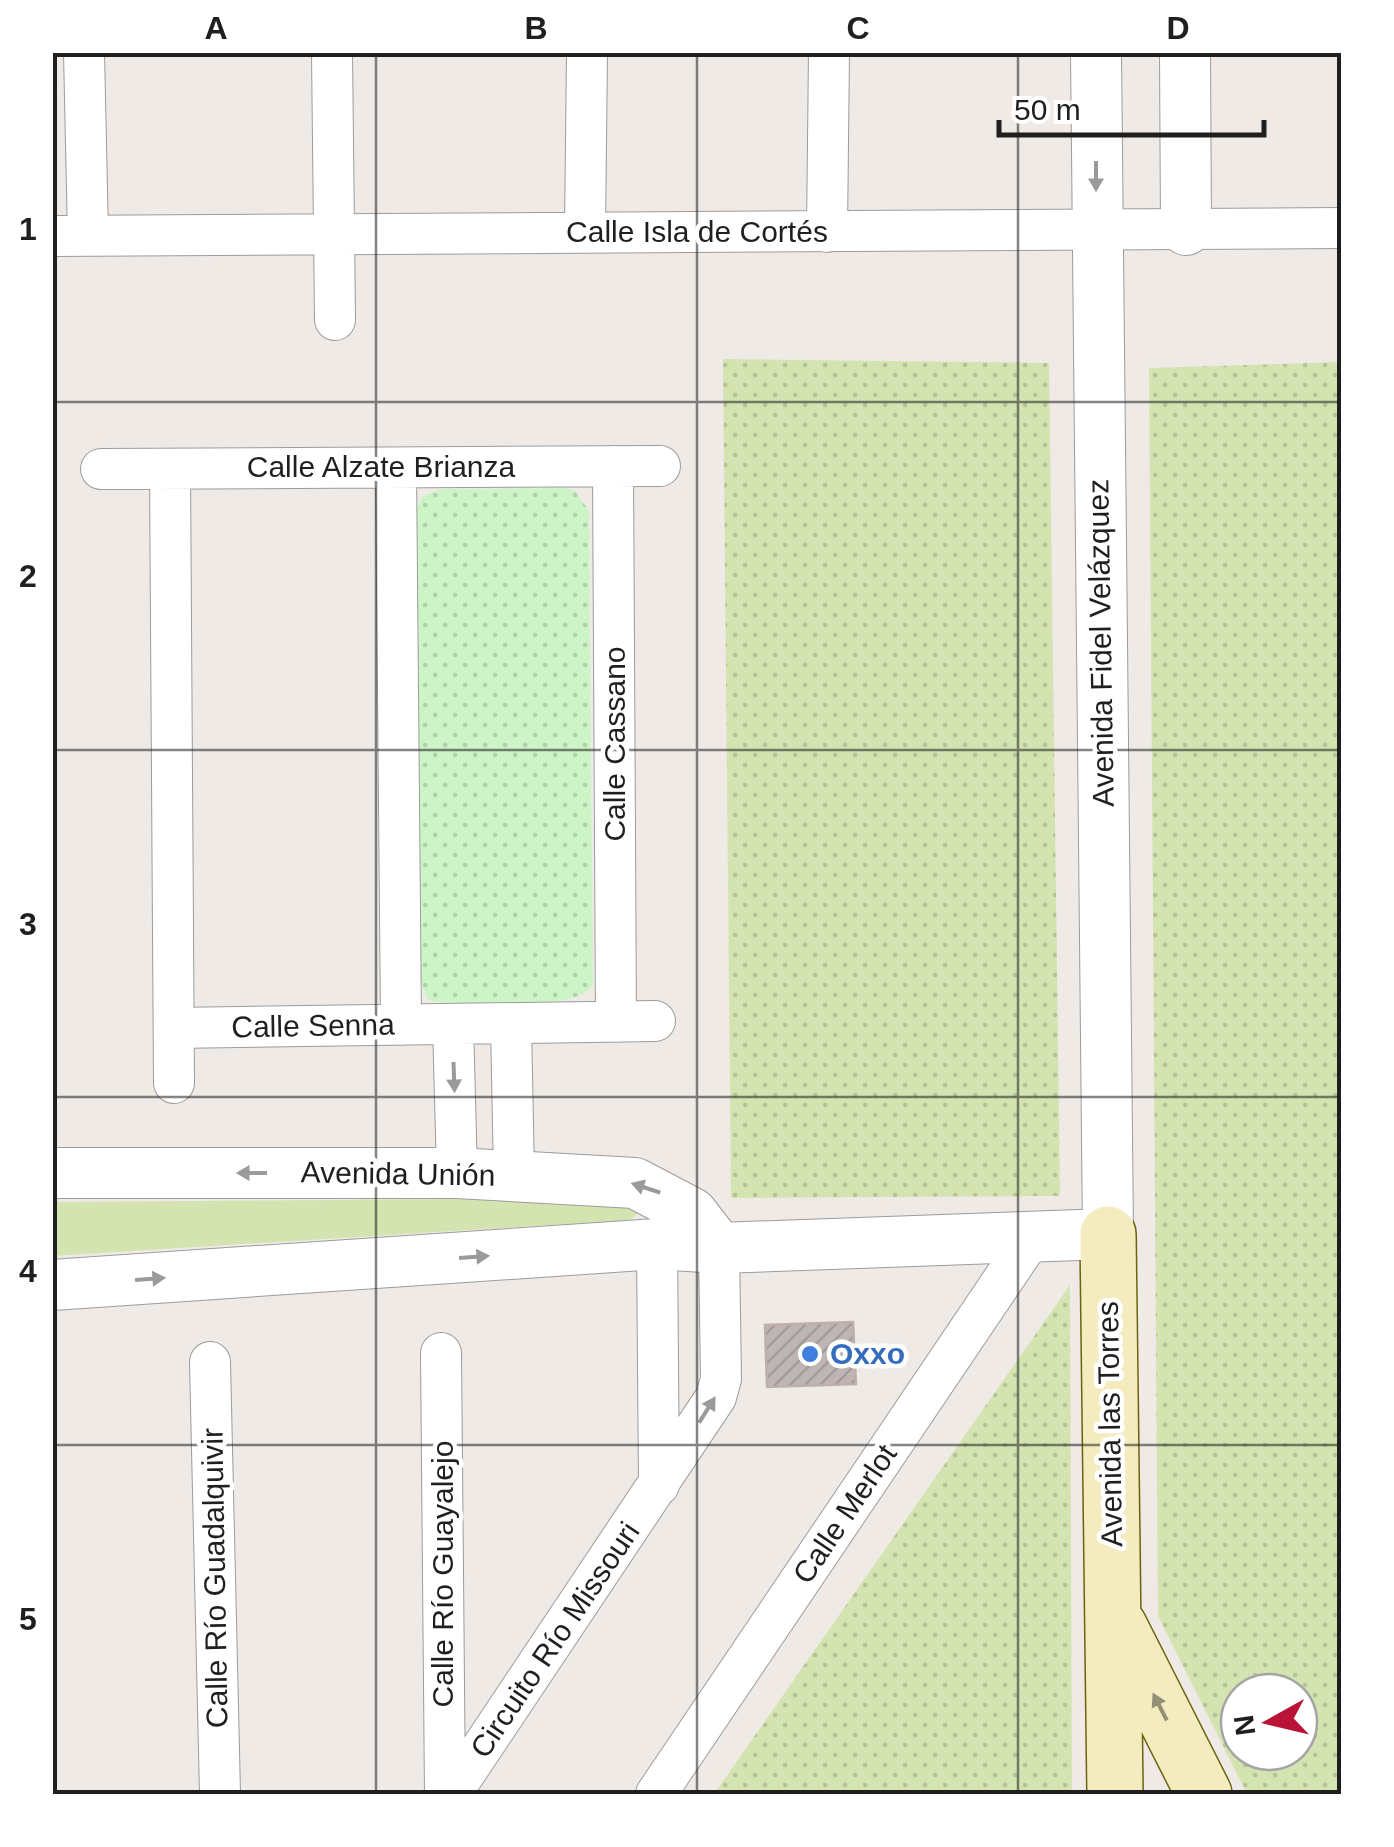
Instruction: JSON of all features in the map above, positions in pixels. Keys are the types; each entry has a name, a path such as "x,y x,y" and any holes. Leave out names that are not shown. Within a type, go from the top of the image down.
{"main road":[{"name":"Avenida las Torres","path":"1108,1234 1115,1794"},
{"name":"Avenida las Torres","path":"1113,1614 1204,1794"}],"street":[{"path":"70,236 84,52"},
{"path":"332,52 335,320"},
{"path":"585,231 588,52"},
{"path":"827,232 829,52"},
{"name":"Avenida Fidel Velázquez","path":"1096,52 1108,1234"},
{"path":"1185,52 1186,230"},
{"name":"Calle Isla de Cortés","path":"70,236 1342,228"},
{"name":"Calle Cassano","path":"613,466 636,1021"},
{"name":"Calle Alzate Brianza","path":"101,469 660,466"},
{"path":"396,468 401,1025"},
{"path":"170,469 174,1083"},
{"name":"Calle Senna","path":"174,1028 636,1021"},
{"path":"453,1024 457,1173"},
{"path":"511,1024 514,1176"},
{"name":"Avenida Unión","path":"52,1173 457,1173 635,1183 692,1212 720,1248"},
{"name":"Calle Merlot","path":"656,1794 1034,1234"},
{"path":"52,1285 657,1244 720,1248 1108,1234"},
{"path":"657,1244 659,1485"},
{"name":"Circuito Río Missouri","path":"448,1794 659,1485 720,1388 720,1248"},
{"name":"Calle Río Guayalejo","path":"442,1353 448,1794"},
{"name":"Calle Río Guadalquivir","path":"210,1362 220,1794"}],"green space":[{"path":"723,359 1049,363 1060,1196 731,1198"},
{"path":"1341,362 1341,1794 1247,1794 1236,1772 1319,1772 1319,1672 1219,1672 1219,1738 1158,1616 1149,368"},
{"path":"441,489 575,491 589,511 593,985 583,994 545,1003 436,1002 427,999 420,981 417,506 423,496"},
{"path":"633,1198 640,1212 630,1220 53,1256 53,1202"},
{"path":"1070,1285 1072,1794 714,1794"}],"building":[{"name":"Oxxo","path":"853,1322 856,1384 767,1387 765,1325"}],"place":[{"name":"Oxxo","path":"810,1354"}]}
